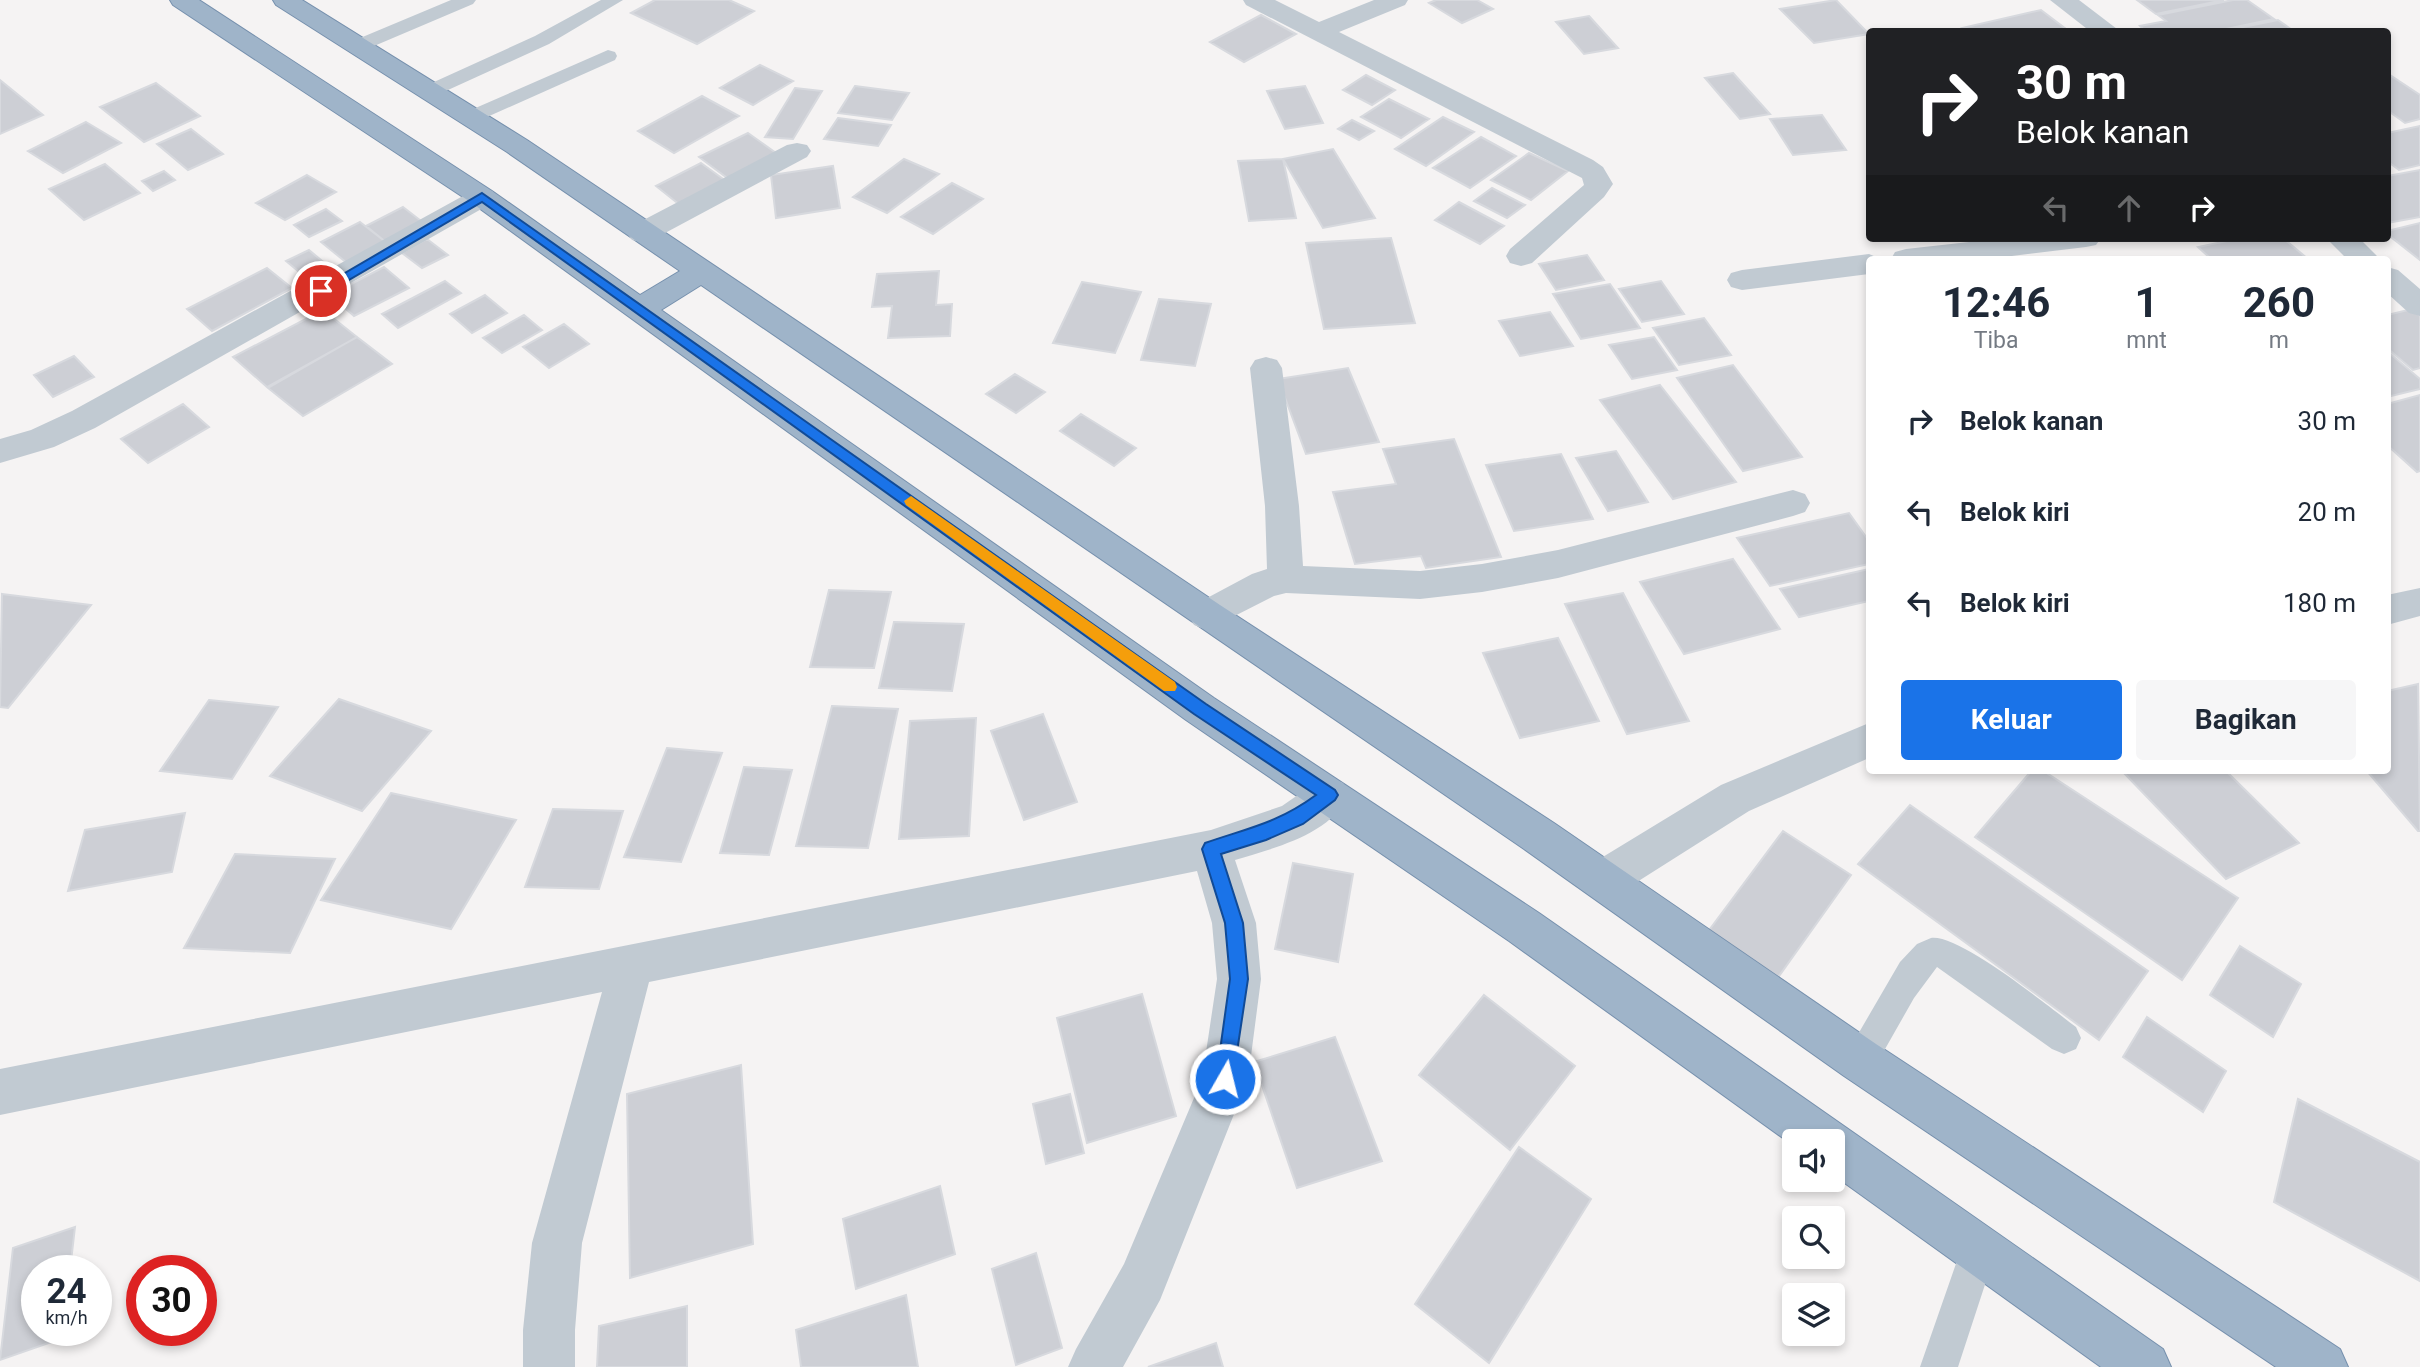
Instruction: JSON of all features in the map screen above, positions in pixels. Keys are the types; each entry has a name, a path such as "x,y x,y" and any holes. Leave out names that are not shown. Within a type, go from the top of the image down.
{"highway":[{"path":"181,0 482,197 1200,709 1524,927 1810,1129"},
{"path":"285,0 517,146 1207,615 1603,880 1860,1060 2322,1367"},
{"path":"640,309 700,271"},
{"path":"1845,1154 2146,1367"}],"street":[{"path":"1255,0 1593,173 1599,184 1594,191 1521,256"},
{"path":"1318,30 1396,0"},
{"path":"2062,0 2103,28"},
{"path":"642,233 797,151"},
{"path":"0,451 19,447 65,428 321,291 482,197"},
{"path":"1932,256 2052,242"},
{"path":"2346,242 2362,256"},
{"path":"1742,280 1866,264"},
{"path":"2391,281 2420,306"},
{"path":"1266,368 1282,506 1286,579"},
{"path":"1207,615 1265,584 1286,579 1420,586 1482,578 1558,564 1793,503"},
{"path":"2391,609 2420,602"},
{"path":"1603,880 1735,798 1866,741"},
{"path":"0,1092 1211,849 1297,819 1329,795"},
{"path":"1094,1367 1142,1282 1225,1079 1239,979 1234,923 1211,849"},
{"path":"549,1367 549,1330 557,1243 632,964"}],"lane":[{"path":"360,46 467,0"},
{"path":"430,91 542,40 614,0"},
{"path":"471,117 608,56"},
{"path":"1860,1060 1913,972 1927,955 1941,952 1954,958 2064,1038"},
{"path":"1939,1367 1979,1248"}],"building":[{"path":"655,0 729,0 754,11 697,44 631,13"},
{"path":"1436,0 1477,0 1493,9 1462,23 1429,3"},
{"path":"1836,0 1866,31 1866,34 1814,43 1780,9"},
{"path":"2137,0 2224,0 2156,14"},
{"path":"2233,0 2247,0 2274,19 2231,28 2140,26 2166,21 2158,15"},
{"path":"2041,10 2065,28 1962,28"},
{"path":"1261,15 1296,34 1244,62 1210,42"},
{"path":"1589,16 1618,48 1584,54 1556,22"},
{"path":"2278,20 2289,28 2238,28"},
{"path":"760,65 793,81 753,105 720,88"},
{"path":"1733,73 1770,114 1740,119 1705,78"},
{"path":"1366,75 1395,90 1372,105 1343,90"},
{"path":"2391,76 2420,95 2420,119 2405,123 2391,113"},
{"path":"0,80 43,115 0,134"},
{"path":"156,83 200,116 144,142 100,107"},
{"path":"855,86 909,93 892,120 838,113"},
{"path":"1305,86 1323,123 1285,129 1267,91"},
{"path":"795,88 822,91 793,139 765,137"},
{"path":"702,96 739,116 674,153 638,131"},
{"path":"1389,99 1429,119 1401,138 1361,117"},
{"path":"1822,115 1846,150 1793,155 1770,119"},
{"path":"1443,117 1474,132 1426,166 1395,149"},
{"path":"838,118 891,125 878,146 824,139"},
{"path":"1352,120 1374,131 1359,140 1338,129"},
{"path":"86,122 121,143 63,173 28,151"},
{"path":"2420,126 2420,165 2399,170 2391,164 2391,132"},
{"path":"191,129 223,154 188,170 157,144"},
{"path":"748,133 779,155 730,180 699,157"},
{"path":"1481,137 1516,156 1470,188 1433,168"},
{"path":"1333,149 1375,218 1323,228 1283,159"},
{"path":"1529,153 1568,171 1531,200 1491,180"},
{"path":"904,159 939,174 887,213 853,197"},
{"path":"1283,159 1296,218 1249,221 1238,161"},
{"path":"701,163 726,181 680,205 656,186"},
{"path":"105,164 140,193 84,220 49,189"},
{"path":"833,166 840,208 776,218 771,175"},
{"path":"2420,170 2420,217 2391,222 2391,175"},
{"path":"164,171 175,180 153,191 142,181"},
{"path":"307,175 336,192 285,220 256,203"},
{"path":"952,183 983,199 933,234 901,217"},
{"path":"1492,188 1525,205 1507,218 1474,201"},
{"path":"1459,202 1504,226 1480,244 1435,220"},
{"path":"403,207 425,224 387,243 366,226"},
{"path":"326,209 342,221 309,237 294,225"},
{"path":"360,222 387,243 347,263 321,242"},
{"path":"2420,223 2420,260 2391,237 2391,230"},
{"path":"1391,238 1415,323 1324,329 1306,243"},
{"path":"427,239 448,255 422,268 402,253"},
{"path":"2222,242 2288,242 2304,256 2208,256 2198,247"},
{"path":"309,250 333,270 310,281 286,261"},
{"path":"1587,255 1604,280 1556,290 1539,264"},
{"path":"384,267 409,288 354,316 330,295"},
{"path":"267,268 292,288 212,331 187,309"},
{"path":"939,271 936,305 952,304 950,336 888,338 892,306 872,307 877,274"},
{"path":"445,281 461,293 398,328 382,314"},
{"path":"1661,281 1684,314 1642,322 1619,289"},
{"path":"1082,282 1141,292 1115,353 1053,343"},
{"path":"1610,284 1640,328 1581,339 1553,294"},
{"path":"485,295 507,313 472,333 450,314"},
{"path":"1159,299 1211,304 1195,366 1141,360"},
{"path":"2412,309 2420,316 2420,368 2413,370 2391,351 2391,314"},
{"path":"323,310 357,337 267,387 233,357"},
{"path":"1550,312 1573,346 1520,356 1499,321"},
{"path":"524,315 542,330 502,353 483,338"},
{"path":"1704,318 1731,355 1679,365 1653,328"},
{"path":"564,324 589,344 549,368 523,347"},
{"path":"357,337 392,364 303,416 268,388"},
{"path":"1654,337 1677,370 1632,379 1609,345"},
{"path":"2391,354 2420,379 2420,389 2391,396"},
{"path":"74,356 94,377 53,397 34,375"},
{"path":"1733,365 1802,457 1743,471 1677,378"},
{"path":"1348,368 1379,442 1306,454 1278,379"},
{"path":"1015,374 1045,392 1016,413 986,394"},
{"path":"1660,385 1736,482 1673,499 1600,400"},
{"path":"2420,395 2420,471 2417,472 2391,449 2391,403"},
{"path":"183,404 209,427 148,463 121,439"},
{"path":"1081,414 1136,448 1114,466 1060,431"},
{"path":"1454,439 1501,557 1426,568 1421,556 1355,564 1333,492 1396,484 1383,449"},
{"path":"1616,451 1648,502 1608,511 1576,458"},
{"path":"1561,454 1593,519 1514,531 1486,465"},
{"path":"1849,513 1866,537 1866,565 1770,586 1737,538"},
{"path":"1733,559 1780,629 1684,654 1640,582"},
{"path":"1866,570 1866,602 1799,617 1780,589"},
{"path":"829,590 891,592 874,668 810,667"},
{"path":"1623,593 1689,721 1627,734 1565,604"},
{"path":"2,594 91,605 8,708 0,707"},
{"path":"894,622 964,624 952,691 879,688"},
{"path":"1558,638 1599,721 1520,738 1483,653"},
{"path":"2418,684 2420,831 2369,774 2391,774 2391,690"},
{"path":"339,699 431,731 362,811 270,776"},
{"path":"209,700 278,707 232,779 160,771"},
{"path":"832,706 898,709 868,848 796,846"},
{"path":"1043,714 1077,802 1024,820 991,731"},
{"path":"976,718 969,836 899,839 910,721"},
{"path":"667,748 722,753 681,862 624,857"},
{"path":"744,767 792,770 769,855 720,853"},
{"path":"2029,774 2048,774 2238,898 2182,980 1975,837"},
{"path":"2125,774 2229,774 2299,843 2226,879"},
{"path":"391,793 516,820 451,929 321,900"},
{"path":"1910,805 2148,971 2099,1040 1858,864"},
{"path":"553,809 623,811 599,889 525,887"},
{"path":"185,813 172,872 68,891 85,830"},
{"path":"1783,831 1851,875 1772,986 1704,937"},
{"path":"235,854 335,859 290,953 184,948"},
{"path":"1293,863 1353,874 1338,962 1275,949"},
{"path":"2240,946 2301,984 2273,1037 2210,995"},
{"path":"1142,994 1176,1116 1087,1143 1057,1018"},
{"path":"1484,995 1575,1066 1510,1150 1419,1075"},
{"path":"2147,1017 2226,1071 2203,1112 2123,1057"},
{"path":"1335,1037 1382,1161 1297,1188 1254,1062"},
{"path":"741,1065 753,1244 630,1278 627,1094"},
{"path":"1070,1094 1084,1153 1046,1164 1033,1104"},
{"path":"2298,1099 2420,1162 2420,1281 2274,1202"},
{"path":"1519,1147 1591,1199 1489,1363 1415,1304"},
{"path":"940,1186 955,1254 856,1289 843,1219"},
{"path":"75,1227 72,1255 21,1255 21,1346 40,1346 0,1360 13,1248"},
{"path":"1036,1253 1062,1348 1016,1365 992,1269"},
{"path":"906,1295 918,1367 801,1367 796,1330"},
{"path":"687,1306 687,1367 597,1367 599,1326"},
{"path":"1216,1343 1223,1367 1148,1367"}],"slow traffic":[{"path":"911,501 1169,687"}],"route":[{"path":"321,291 482,197 1200,709 1329,795 1297,819 1211,849 1234,923 1239,979 1225,1079"}]}
